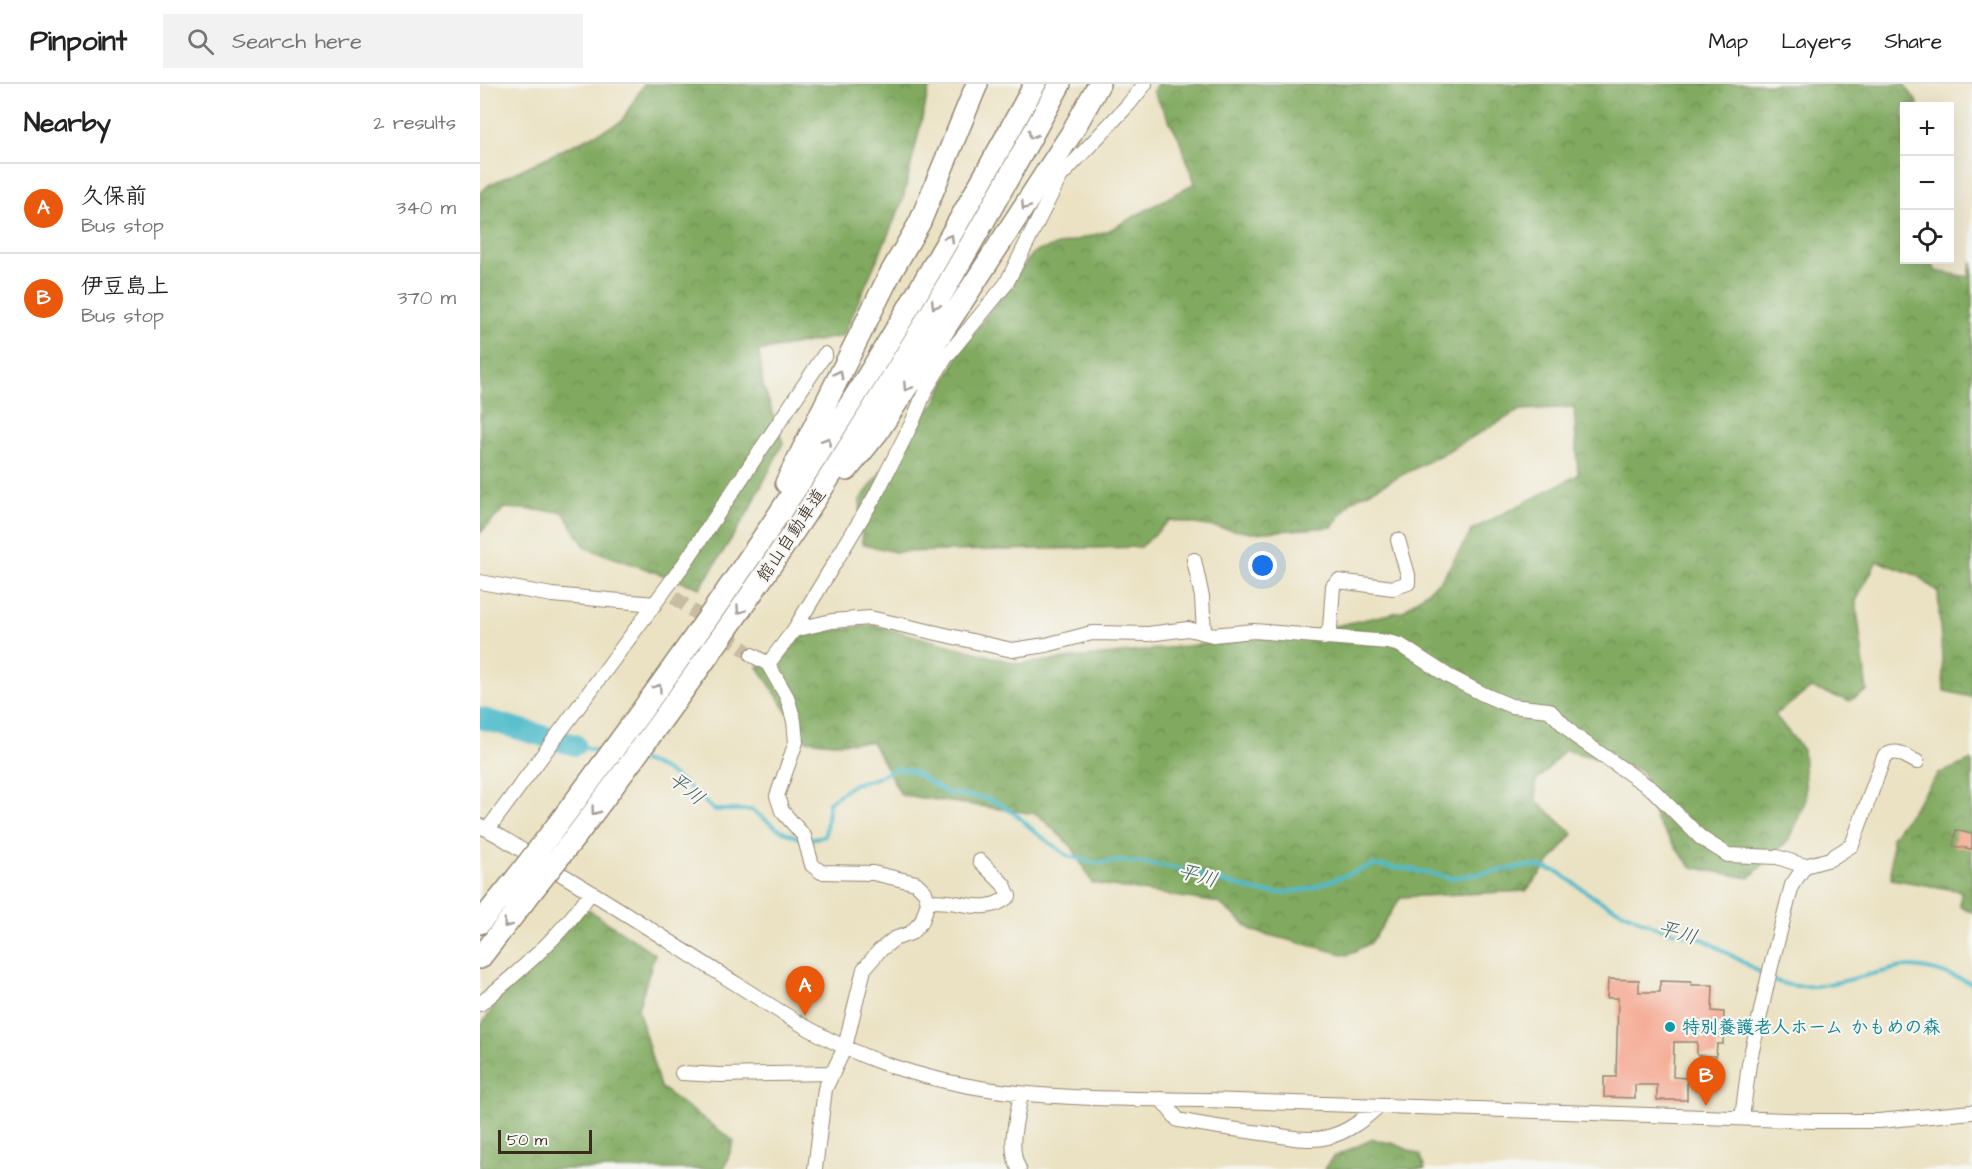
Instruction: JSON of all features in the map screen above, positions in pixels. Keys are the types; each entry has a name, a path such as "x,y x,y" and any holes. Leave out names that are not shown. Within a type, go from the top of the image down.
{"highway":[{"path":"920,222 977,84"},
{"path":"749,559 844,364 889,276 947,174 990,84"},
{"name":"館山自動車道","path":"480,923 595,775 749,559 820,452 965,212 1035,84"},
{"name":"館山自動車道","path":"480,958 614,786 767,570 838,464 984,222 1060,84"},
{"path":"767,570 877,433 1071,134 1099,84"}],"street":[{"path":"768,664 794,630 875,496 912,423 926,388 946,357 1006,284 1060,177 1145,84"},
{"path":"825,354 697,546 669,594 655,604 484,828 591,892 760,1000 846,1047 878,1061 943,1082 991,1091 1073,1098 1845,1122 1972,1112"},
{"path":"1324,638 1330,628 1333,586 1338,581 1392,588 1408,583 1408,575 1398,540"},
{"path":"1194,560 1202,597 1204,633"},
{"path":"480,582 552,595 655,604"},
{"path":"794,630 832,621 870,618 1012,650 1046,645 1092,633 1148,634 1188,629 1213,635 1254,631 1388,642 1400,645 1448,676 1485,695 1511,706 1549,711 1575,736 1653,790 1701,838 1728,855 1777,857 1805,866 1830,859 1852,845 1884,757 1890,752 1899,752 1917,762"},
{"path":"752,655 768,664 787,697 794,721 796,742 777,796 782,811 805,840 812,865 821,872 873,873 916,883 925,892 928,902 922,921 911,933 894,939 879,951 864,969 846,1047 825,1089 815,1169"},
{"path":"928,902 940,900 985,908 1000,904 1009,896 1004,885 991,869 980,861"},
{"path":"1742,1118 1749,1064 1771,966 1792,885 1805,866"},
{"path":"480,1004 521,970 567,926 591,892"},
{"path":"682,1073 719,1075 833,1073"},
{"path":"1019,1169 1013,1150 1021,1094"},
{"path":"1161,1099 1178,1120 1205,1126 1306,1138 1325,1138 1339,1134 1361,1122 1379,1106"}],"green space":[{"path":"644,84 937,84 929,89 902,203 843,336 759,351 763,385 783,443 749,511 700,588 586,548 563,512 505,508 480,533 480,193 489,185 621,122"},
{"path":"1157,84 1904,84 1917,102 1900,102 1900,264 1933,264 1935,271 1969,277 1972,261 1972,697 1944,691 1938,592 1916,575 1877,561 1856,601 1867,691 1849,701 1811,688 1775,715 1803,750 1806,799 1790,839 1749,878 1691,867 1656,821 1642,771 1565,750 1535,783 1537,801 1573,834 1526,891 1401,897 1371,943 1347,955 1253,931 1219,903 1092,883 1072,847 1037,814 901,795 872,742 832,743 806,740 758,667 806,634 874,625 1019,664 1299,634 1403,611 1442,579 1473,529 1578,475 1574,407 1520,410 1437,457 1351,501 1332,527 1252,533 1170,520 1141,547 895,552 862,544 860,500 935,402 961,350 1034,252 1108,231 1195,183 1179,138 1153,91"},
{"path":"1972,760 1972,912 1960,907 1961,891 1891,879 1892,837 1938,774"},
{"path":"583,906 655,954 638,1009 660,1087 734,1141 724,1169 480,1169 480,1027 515,976"},
{"path":"1373,1139 1395,1144 1420,1155 1425,1169 1324,1169 1333,1157"}],"building":[{"path":"1956,830 1972,834 1972,849 1953,846"},
{"name":"特別養護老人ホーム かもめの森","path":"1608,979 1639,980 1639,992 1660,992 1660,981 1713,985 1712,1011 1724,1012 1723,1044 1717,1044 1716,1056 1697,1055 1697,1042 1674,1042 1673,1077 1687,1078 1687,1100 1657,1100 1657,1085 1635,1085 1635,1098 1604,1097 1604,1077 1616,1077 1618,998 1607,998"}],"waterway":[{"name":"平川","path":"480,718 575,745"},
{"name":"平川","path":"575,745 602,752"},
{"name":"平川","path":"642,761 672,774 714,810 752,810 778,829 799,838"},
{"name":"平川","path":"809,839 825,836 829,802 854,784 874,779 897,768 914,772 947,793 983,798 998,803 1068,856 1094,863 1124,861 1166,866 1260,892 1282,893 1309,889 1373,865 1409,869 1451,878 1529,866 1540,867 1558,872 1598,900 1653,926 1705,940 1765,975"},
{"name":"平川","path":"1772,979 1784,984 1811,986 1913,967 1972,983"}],"tunnel":[{"path":"674,597 752,655"}],"place":[{"name":"久保前","path":"805,1016"},
{"name":"特別養護老人ホーム かもめの森","path":"1670,1027"},
{"name":"伊豆島上","path":"1706,1106"}]}
